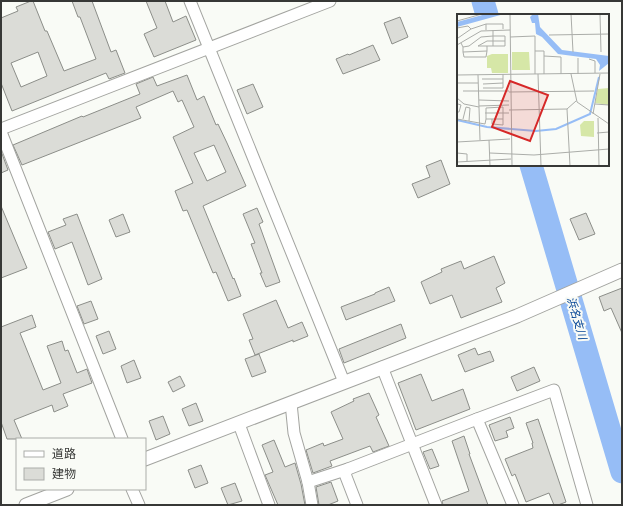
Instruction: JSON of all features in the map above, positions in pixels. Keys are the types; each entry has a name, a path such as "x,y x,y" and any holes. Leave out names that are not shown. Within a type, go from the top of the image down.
{"street":[{"path":"190,1 344,382"},
{"path":"122,438 1,131 330,1"},
{"path":"146,459 517,316 622,270"},
{"path":"382,367 436,505"},
{"path":"308,482 554,390 587,505"},
{"path":"291,403 294,433 308,482 312,505"},
{"path":"477,419 513,505"},
{"path":"239,424 268,505"},
{"path":"348,468 345,474 357,505"},
{"path":"26,505 64,490"},
{"path":"132,490 138,505"}],"building":[{"path":"33,1 64,71 96,59 80,17 78,17 72,1 92,1 111,52 116,50 125,73 109,79 106,73 12,111 1,83 1,18 18,11 16,7","holes":["38,52 47,76 21,87 11,63"]},
{"path":"146,1 165,1 173,22 186,16 196,40 154,57 144,34 157,28"},
{"path":"400,17 408,37 392,44 384,23"},
{"path":"373,45 380,60 343,74 336,59"},
{"path":"187,75 197,100 204,96 216,125 218,124 246,186 203,206 241,296 228,301 216,272 213,273 187,210 183,211 175,191 193,183 173,137 194,127 182,100 178,102 173,91 136,107 141,118 22,165 13,145 140,94 136,84 153,77 157,86","holes":["214,145 226,172 207,181 194,153"]},
{"path":"253,84 263,107 247,114 237,90"},
{"path":"1,151 8,170 1,173"},
{"path":"441,160 450,184 418,198 412,184 430,177 426,166"},
{"path":"1,206 27,268 1,278"},
{"path":"257,208 263,222 259,224 280,282 266,287 251,244 255,243 243,214"},
{"path":"586,213 595,234 579,240 570,219"},
{"path":"77,214 102,279 88,285 72,242 55,249 48,232 66,225 63,219"},
{"path":"123,214 130,232 116,237 109,220"},
{"path":"494,256 505,283 496,288 502,302 461,318 452,295 430,304 421,282 442,272 441,269 461,261 464,269"},
{"path":"389,287 395,301 346,320 341,307"},
{"path":"622,288 622,333 611,308 604,311 599,297"},
{"path":"276,300 288,328 302,322 308,336 293,342 293,340 255,355 249,340 253,339 243,314"},
{"path":"91,301 98,319 84,324 77,306"},
{"path":"32,315 36,327 20,333 43,390 61,383 47,346 62,341 65,351 68,350 77,373 87,369 92,383 63,394 68,406 54,412 52,405 14,420 22,438 16,439 7,439 1,422 1,327"},
{"path":"401,324 406,338 344,363 339,349"},
{"path":"109,331 116,349 103,354 96,336"},
{"path":"475,348 478,355 490,351 494,361 465,372 458,355"},
{"path":"259,354 266,372 252,377 245,359"},
{"path":"134,360 141,378 127,383 121,366"},
{"path":"534,367 540,381 517,391 511,377"},
{"path":"421,374 432,401 463,389 470,409 416,430 398,383"},
{"path":"180,376 185,386 173,392 168,382"},
{"path":"369,393 379,415 376,417 389,446 373,452 370,446 330,461 332,466 313,473 306,450 323,443 324,446 343,439 331,412 354,401 353,399"},
{"path":"196,403 203,421 189,426 182,409"},
{"path":"163,416 170,434 156,440 149,421"},
{"path":"510,417 514,428 506,431 508,437 495,441 489,425"},
{"path":"538,419 566,502 558,505 554,505 549,493 526,502 515,474 512,476 505,459 533,448 533,443 526,423"},
{"path":"464,436 488,505 443,505 442,501 469,491 452,441"},
{"path":"274,440 285,467 295,463 305,505 278,505 265,475 273,472 262,445"},
{"path":"432,449 439,466 430,469 423,452"},
{"path":"201,465 208,483 195,488 188,470"},
{"path":"331,482 338,501 328,505 319,505 316,487"},
{"path":"235,483 242,501 228,505 221,488"}],"waterway":[{"name":"浜名支川","path":"483,1 487,14"},
{"name":"浜名支川","path":"531,166 622,472"}]}
